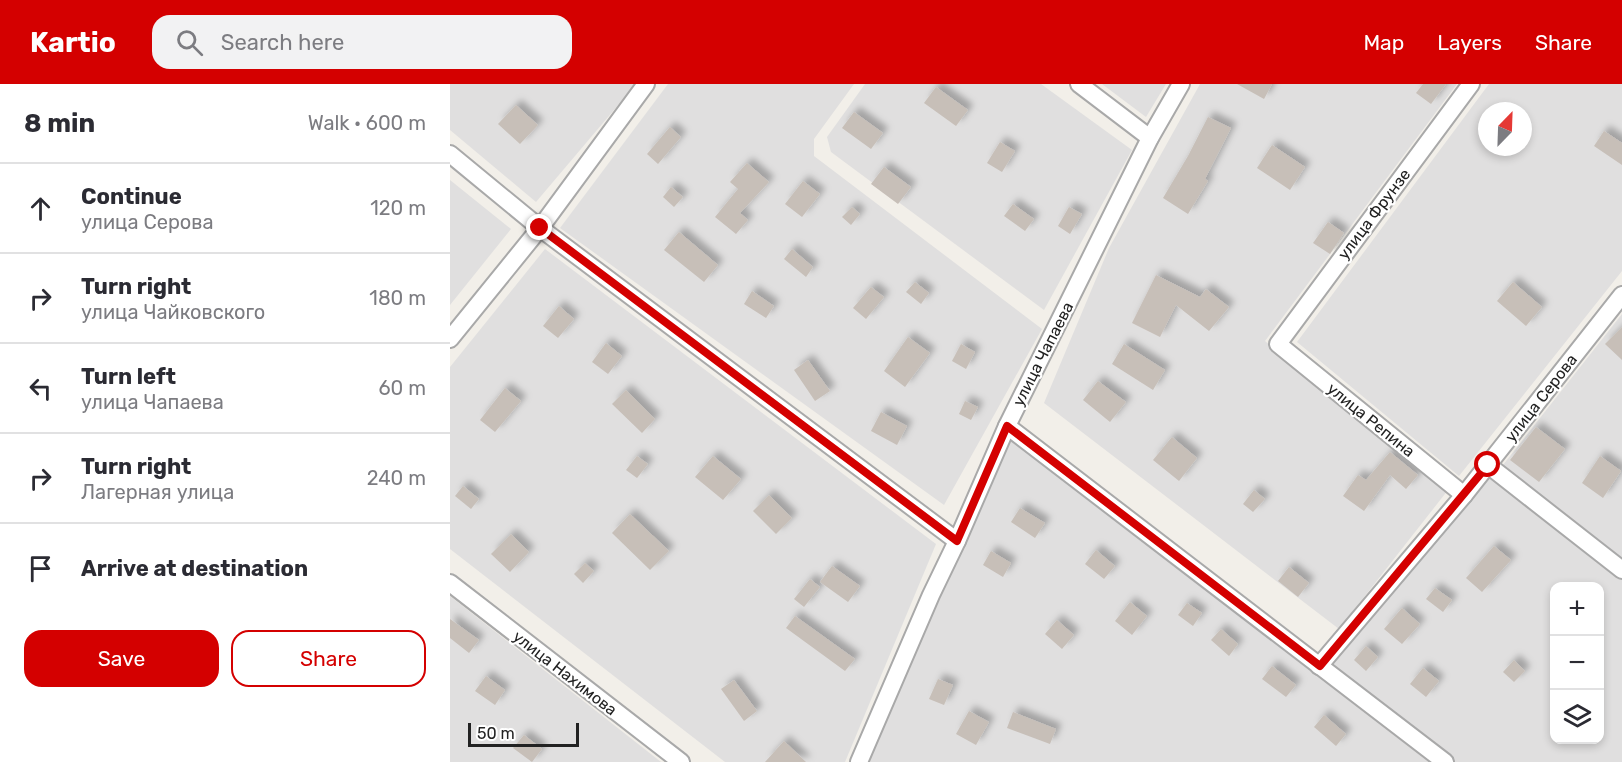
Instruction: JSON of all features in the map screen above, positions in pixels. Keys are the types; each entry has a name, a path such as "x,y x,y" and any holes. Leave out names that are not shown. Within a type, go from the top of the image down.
{"street":[{"path":"450,339 540,228 646,84"},
{"path":"1079,84 1150,138"},
{"name":"улица Чапаева","path":"859,762 1007,426 1150,138 1181,84"},
{"name":"улица Фрунзе","path":"1278,344 1471,84"},
{"path":"450,154 540,228 957,541"},
{"name":"улица Серова","path":"1320,666 1464,495 1622,295"},
{"name":"улица Репина","path":"1278,344 1464,495"},
{"path":"1007,426 1445,762"},
{"path":"1488,465 1622,570"},
{"name":"улица Нахимова","path":"450,583 681,762"}],"shaded area":[{"path":"450,84 636,84 536,202 450,130"},
{"path":"668,84 854,84 814,139 814,156 1042,329 944,505 560,228"},
{"path":"865,84 1041,84 1132,150 1044,310 831,152 827,137"},
{"path":"1102,84 1166,84 1146,117"},
{"path":"1200,84 1457,84 1265,341 1373,433 1393,444 1448,490 1339,629 1044,403 1109,248"},
{"path":"1489,84 1622,84 1622,271 1459,476 1297,342"},
{"path":"450,180 511,229 450,305"},
{"path":"545,249 936,544 845,762 725,762 450,549 450,367"},
{"path":"1622,314 1622,562 1503,465"},
{"path":"1007,426 1319,665 1488,465 1622,570 1622,762 859,762"},
{"path":"450,596 661,762 450,762"}],"building":[{"path":"1237,84 1272,84 1264,99"},
{"path":"1423,84 1446,84 1431,104 1416,93"},
{"path":"936,87 968,110 956,126 924,103"},
{"path":"516,105 538,125 520,144 498,124"},
{"path":"854,112 883,133 871,149 842,128"},
{"path":"1208,117 1231,128 1205,179 1208,181 1188,214 1163,198"},
{"path":"670,127 681,137 658,164 647,154"},
{"path":"1604,131 1622,143 1622,165 1594,146"},
{"path":"1000,142 1015,151 1002,172 987,163"},
{"path":"1272,145 1305,167 1290,190 1257,168"},
{"path":"747,163 769,182 740,213 748,220 736,234 715,217 738,189 730,182"},
{"path":"884,167 911,187 898,204 871,184"},
{"path":"803,181 820,194 802,217 785,204"},
{"path":"671,187 683,197 674,207 663,197"},
{"path":"1013,204 1034,219 1025,231 1004,216"},
{"path":"852,207 860,214 851,225 842,217"},
{"path":"1069,207 1082,214 1070,234 1058,226"},
{"path":"1328,222 1344,233 1330,254 1313,243"},
{"path":"679,232 718,265 704,282 664,250"},
{"path":"792,249 813,267 806,277 784,259"},
{"path":"1156,275 1200,297 1206,289 1229,307 1209,331 1176,305 1160,337 1132,323"},
{"path":"915,282 929,293 921,304 906,292"},
{"path":"1513,282 1542,307 1526,326 1497,301"},
{"path":"871,287 884,297 866,319 853,308"},
{"path":"752,291 774,306 766,318 744,304"},
{"path":"559,306 574,319 558,338 543,326"},
{"path":"1622,327 1622,360 1605,344"},
{"path":"908,337 930,353 905,387 884,371"},
{"path":"606,343 622,356 608,374 592,362"},
{"path":"961,344 975,352 966,369 952,361"},
{"path":"1124,344 1165,370 1153,390 1112,364"},
{"path":"808,360 830,391 815,401 794,370"},
{"path":"1098,381 1126,402 1110,422 1083,400"},
{"path":"505,388 521,401 495,432 480,420"},
{"path":"626,390 655,419 642,433 612,404"},
{"path":"965,401 978,407 971,420 959,414"},
{"path":"881,412 907,426 897,445 871,431"},
{"path":"1536,427 1565,449 1539,482 1510,460"},
{"path":"1172,437 1197,458 1179,481 1153,460"},
{"path":"1390,452 1418,475 1406,489 1390,475 1364,511 1343,496 1358,475 1366,480"},
{"path":"637,456 648,464 637,478 626,470"},
{"path":"713,456 741,479 723,500 695,477"},
{"path":"1600,456 1621,471 1603,498 1582,483"},
{"path":"463,486 479,499 471,509 455,496"},
{"path":"1254,490 1265,499 1253,512 1243,504"},
{"path":"769,495 792,518 776,534 753,511"},
{"path":"1020,508 1045,523 1035,538 1011,522"},
{"path":"630,514 669,551 650,570 612,533"},
{"path":"511,534 529,552 510,572 491,554"},
{"path":"1494,546 1511,560 1482,592 1466,578"},
{"path":"1096,550 1115,566 1104,579 1085,564"},
{"path":"991,551 1011,563 1003,577 983,565"},
{"path":"585,563 594,571 583,583 574,574"},
{"path":"832,566 860,586 848,602 820,582"},
{"path":"1289,567 1309,583 1298,597 1278,581"},
{"path":"810,579 820,587 804,607 794,599"},
{"path":"1435,588 1452,600 1443,612 1426,599"},
{"path":"1130,602 1147,616 1132,635 1115,621"},
{"path":"1187,603 1202,613 1193,626 1178,615"},
{"path":"1402,608 1420,624 1402,644 1384,629"},
{"path":"795,616 855,659 845,671 786,628"},
{"path":"450,619 479,640 469,653 450,638"},
{"path":"1057,620 1074,635 1062,649 1045,634"},
{"path":"1221,629 1238,644 1229,656 1211,640"},
{"path":"1366,646 1378,657 1366,671 1354,660"},
{"path":"1514,660 1525,671 1514,682 1503,672"},
{"path":"1272,666 1296,685 1286,697 1262,679"},
{"path":"1423,668 1439,681 1426,697 1410,684"},
{"path":"486,676 505,690 495,705 475,691"},
{"path":"938,679 953,685 944,705 929,699"},
{"path":"734,680 757,711 744,721 721,689"},
{"path":"969,711 989,722 976,745 956,734"},
{"path":"1013,712 1056,729 1050,744 1007,728"},
{"path":"1324,715 1346,734 1336,746 1314,727"},
{"path":"524,735 542,749 532,762 513,748"},
{"path":"784,741 806,762 765,762"}],"route":[{"path":"540,228 957,541 1007,426 1320,666 1488,465"}]}
